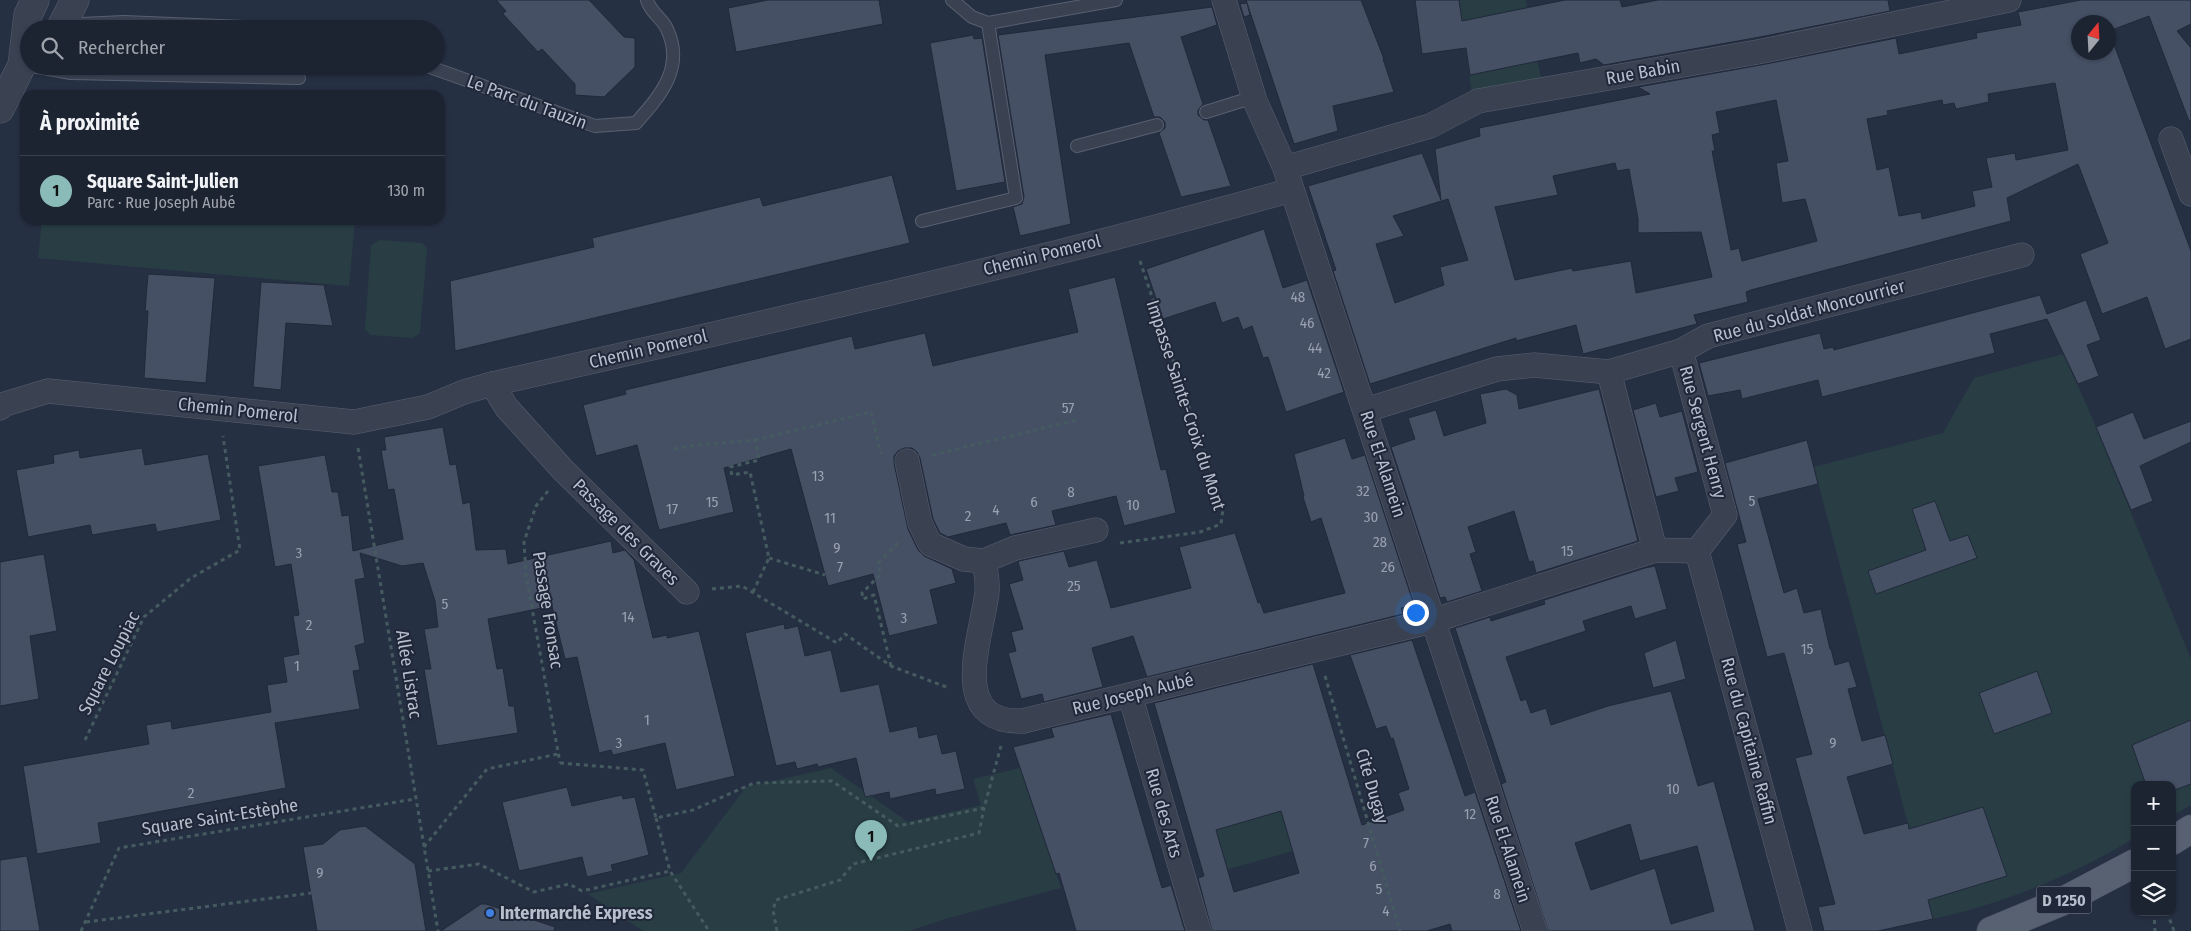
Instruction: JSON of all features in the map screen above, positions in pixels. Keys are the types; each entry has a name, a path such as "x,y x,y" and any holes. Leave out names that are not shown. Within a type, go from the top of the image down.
{"main road":[{"path":"2176,838 2191,829"},
{"name":"D 1250","path":"1991,931 2063,901 2131,865"}],"street":[{"path":"28,20 28,14 35,0"},
{"path":"65,20 75,0"},
{"name":"Rue El-Alamein","path":"1224,0 1254,97 1288,179 1366,410 1432,620 1534,931"},
{"name":"Rue Babin","path":"1288,179 1430,126 1478,101 1763,51 2009,0"},
{"path":"0,109 21,75"},
{"path":"2171,139 2191,194"},
{"name":"Chemin Pomerol","path":"0,408 4,404 48,391 354,422 428,407 464,392 492,384 822,310 1130,233 1288,179"},
{"name":"Rue du Soldat Moncourrier","path":"1366,410 1497,368 1534,365 1609,372 1682,351 1708,336 2022,255"},
{"name":"Rue Sergent Henry","path":"1682,351 1726,515 1697,551"},
{"path":"1609,372 1654,550"},
{"name":"Passage des Graves","path":"492,384 507,408 563,470 687,592"},
{"path":"907,461 920,523 930,544 964,559 984,561 1015,548 1096,530"},
{"path":"1432,620 1654,550 1697,551"},
{"name":"Rue du Capitaine Raffin","path":"1697,551 1800,931"},
{"path":"984,561 987,592 974,664 977,695 983,708 993,717 1008,721"},
{"name":"Rue Joseph Aubé","path":"1008,721 1023,721 1432,620"},
{"name":"Rue des Arts","path":"1130,694 1199,931"}],"lane":[{"name":"Le Parc du Tauzin","path":"445,72 595,126 636,123 662,94 674,60 667,28 649,7 648,0"},
{"path":"952,0 972,17 988,23 1116,0"},
{"path":"922,221 1016,198 988,23"},
{"path":"162,75 299,78"},
{"path":"1206,112 1254,97"},
{"path":"1077,146 1157,125"}],"path":[{"name":"Impasse Sainte-Croix du Mont","path":"1096,530 1115,544 1200,532 1221,524 1223,509 1130,233"},
{"name":"Square Loupiac","path":"85,740 144,617 191,578 240,550 218,407"},
{"path":"674,450 697,445 755,440 871,412 882,456"},
{"path":"907,461 1077,420"},
{"name":"Allée Listrac","path":"354,422 438,931"},
{"path":"752,592 769,558 750,472 732,475 730,467 759,460 755,440"},
{"name":"Passage Fronsac","path":"563,470 536,506 524,542 526,575 560,763 643,770 656,818"},
{"path":"891,666 874,595 864,599 862,594 880,575 879,562 903,537"},
{"path":"769,558 825,575"},
{"name":"Passage des Graves","path":"687,592 742,586 837,643 845,634 891,666 950,688 977,695"},
{"name":"Cité Dugay","path":"1317,648 1400,931"},
{"path":"778,931 773,910 776,900 840,880 853,864 979,834 984,808 1008,721"},
{"path":"423,847 487,769 558,754"},
{"path":"709,931 670,871 656,818 693,810 754,783 832,781 898,826 984,808"},
{"name":"Square Saint-Estèphe","path":"81,931 119,848 415,799"},
{"path":"428,871 479,864 534,892 569,884 582,891 670,871"},
{"path":"86,922 310,892"},
{"path":"2154,916 2154,931"},
{"path":"2168,916 2174,931"}],"green space":[{"path":"1459,0 1526,0 1541,79 1472,95"},
{"path":"41,225 355,225 349,286 38,258"},
{"path":"380,240 422,243 427,248 420,333 413,338 371,335 365,329 371,245"},
{"path":"2063,354 2088,408 2191,659 2191,805 2176,814 2176,781 2131,781 2131,840 2087,864 2037,887 1986,905 1933,919 1814,467 1943,433 1974,378"},
{"path":"831,768 908,822 981,805 973,779 1020,768 1061,888 945,919 909,931 643,931 588,894 681,873 746,787"},
{"path":"1274,784 1293,851 1204,876 1185,810"}],"building":[{"path":"496,0 589,0 624,37 635,38 635,67 604,97 575,95 575,84 542,49 538,52 503,14 506,11"},
{"path":"768,0 879,0 883,24 736,52 728,8"},
{"path":"1246,0 1361,0 1384,59 1394,92 1333,106 1338,131 1294,144"},
{"path":"1415,0 1459,0 1462,21 1565,0 1620,0 1622,7 1658,0 1888,0 1890,11 1604,65 1596,59 1580,63 1578,53 1470,75 1466,48 1422,54"},
{"path":"2081,0 2191,0 2191,24 2177,31 2191,48 2191,120 2189,121 2149,16 2116,28 2116,15 2071,15 2071,60 2116,60 2116,50 2191,251 2191,339 2165,349 2147,297 2102,314 2080,254 2108,243 2078,164 2007,198 2011,221 1751,290 1746,292 1748,302 1694,315 1697,324 1583,354 1576,325 1516,341 1516,338 1370,384 1333,271 1336,270 1308,186 1422,153 1441,200 1435,149 1480,136 1479,128 1650,94 1638,87 1896,38 1899,54 1977,38 1976,33 2021,25 2018,12","holes":["2055,83 2068,150 2016,160 2015,153 1986,158 1992,187 1972,191 1975,206 1922,219 1921,212 1899,216 1889,167 1877,170 1867,119 1888,115 1887,111 1942,100 1943,105 1954,103 1956,109 1989,102 1988,94","1776,100 1788,161 1776,163 1782,203 1805,199 1817,241 1742,261 1739,248 1731,250 1712,151 1715,151 1712,135 1720,133 1716,112","1615,163 1617,171 1629,169 1638,219 1638,233 1701,232 1712,277 1636,293 1631,261 1573,271 1572,268 1515,280 1495,207 1558,195 1553,176","1448,199 1468,260 1440,267 1444,285 1395,303 1376,244 1404,236 1393,216"]},
{"path":"1247,3 1250,15 1244,17 1240,4"},
{"path":"1212,7 1217,25 1181,37 1203,104 1198,110 1198,115 1204,120 1208,120 1231,186 1181,197 1159,133 1165,128 1165,122 1160,117 1154,117 1129,43 1045,55 1071,224 1020,236 1013,207 1022,204 1024,197 998,35"},
{"path":"973,35 974,39 982,38 1005,182 956,191 930,43"},
{"path":"892,175 910,243 455,351 450,281 594,247 592,238 760,197 763,206"},
{"path":"1264,229 1283,288 1307,280 1344,392 1286,412 1268,357 1263,358 1252,326 1243,330 1238,317 1222,323 1215,302 1163,319 1146,269"},
{"path":"148,274 215,278 206,383 144,378 148,311 145,311"},
{"path":"1115,277 1161,470 1166,469 1176,513 1124,526 1116,496 1052,511 1056,525 1010,535 1006,523 948,537 940,533 933,519 920,458 912,448 904,448 894,456 894,463 908,529 918,550 924,556 952,569 956,583 930,590 938,624 889,636 873,574 828,586 791,449 724,468 734,512 659,530 637,445 596,456 583,405 626,394 625,390 852,336 855,349 925,333 933,366 1078,332 1068,289"},
{"path":"261,282 324,285 333,326 286,323 281,390 253,387"},
{"path":"2040,295 2047,314 2086,300 2101,340 2087,345 2099,376 2078,384 2047,319 1990,334 1995,353 1822,397 1818,380 1742,399 1740,390 1708,396 1699,363 1820,333 1824,349 1833,347 1834,350"},
{"path":"1506,389 1517,395 1519,409 1599,389 1638,541 1536,573 1533,561 1529,562 1514,511 1468,527 1476,552 1470,554 1482,591 1447,602 1445,597 1440,598 1391,447 1415,439 1408,418 1436,410 1444,436 1486,423 1480,394"},
{"path":"1656,403 1660,417 1682,411 1698,472 1675,478 1679,491 1656,497 1633,410"},
{"path":"2133,412 2144,439 2191,421 2191,442 2140,466 2153,501 2131,510 2096,427"},
{"path":"443,427 450,465 456,464 463,504 470,502 476,550 506,549 508,564 611,541 613,553 625,550 634,560 653,638 667,635 667,638 699,631 735,776 676,790 665,743 613,755 611,750 599,753 577,657 565,659 552,606 488,619 497,669 503,668 509,706 514,706 518,733 437,746 424,669 431,669 424,629 438,627 435,601 423,563 402,566 360,553 365,578 355,580 365,643 355,646 360,670 353,671 360,709 275,723 286,788 98,823 101,843 37,854 23,766 149,744 146,725 171,721 172,729 271,712 267,685 287,682 283,657 299,654 293,616 299,615 291,564 275,567 258,466 325,455 332,492 338,492 342,516 349,515 353,551 403,539 394,489 388,490 381,450 386,450 384,437"},
{"path":"1345,438 1352,459 1365,455 1414,605 1401,608 1403,614 1147,677 1133,636 1092,648 1103,687 1044,702 1042,694 1021,699 1008,653 1016,651 1011,632 1023,629 1009,584 1023,580 1019,561 1064,551 1069,567 1097,560 1111,608 1191,588 1179,547 1235,533 1258,603 1260,602 1264,613 1345,593 1321,518 1311,522 1303,497 1294,454"},
{"path":"1807,440 1818,484 1758,499 1784,593 1797,588 1804,613 1821,609 1835,665 1849,661 1857,687 1848,689 1862,741 1885,735 1893,764 1847,777 1864,834 1908,823 1909,829 1983,807 2007,876 1928,900 1933,919 1878,931 1824,931 1818,907 1835,904 1795,758 1812,754 1784,653 1767,657 1737,544 1746,542 1725,463"},
{"path":"142,448 145,465 208,454 221,520 157,532 155,524 92,535 90,525 28,537 16,470 54,463 53,455 79,450 80,458"},
{"path":"1935,501 1950,541 1968,535 1977,558 1876,594 1868,571 1926,550 1912,509"},
{"path":"44,554 57,631 30,636 39,699 0,706 0,562"},
{"path":"1655,566 1667,609 1635,619 1631,606 1583,621 1586,631 1506,657 1521,701 1526,699 1531,713 1546,708 1551,725 1608,706 1671,691 1698,786 1714,781 1755,931 1548,931 1501,784 1506,782 1455,628 1490,617 1491,621 1545,604 1544,600","holes":["1630,824 1640,861 1697,846 1714,911 1671,924 1655,868 1591,890 1575,843"]},
{"path":"784,624 785,629 798,626 805,656 831,650 841,692 879,684 890,732 917,726 919,738 937,734 942,754 956,751 965,789 936,795 935,789 890,799 889,792 865,797 856,758 818,767 817,764 797,769 795,762 776,766 745,633"},
{"path":"1412,640 1465,796 1475,792 1521,931 1452,931 1450,924 1427,931 1212,931 1198,878 1204,876 1154,703 1313,664 1362,825 1404,810 1398,793 1409,789 1393,738 1391,739 1386,726 1376,729 1350,655","holes":["1281,811 1299,873 1234,892 1216,830"]},
{"path":"1676,640 1686,679 1653,688 1644,653"},
{"path":"2037,671 2052,713 1994,734 1979,693"},
{"path":"1111,714 1162,888 1171,885 1185,931 1076,931 1059,873 1056,874 1013,747 1054,737 1051,728"},
{"path":"2191,720 2191,784 2176,790 2176,781 2145,781 2132,745"},
{"path":"567,787 572,806 622,795 623,799 635,797 649,855 611,865 613,871 587,877 582,857 519,871 502,802"},
{"path":"365,826 415,864 426,931 317,931 303,847 323,844 340,830"},
{"path":"27,856 40,931 0,931 0,860"},
{"name":"Intermarché Express","path":"481,904 555,927 554,931 441,931"}],"place":[{"name":"Square Saint-Julien","path":"871,861"},
{"name":"Intermarché Express","path":"490,913"}]}
